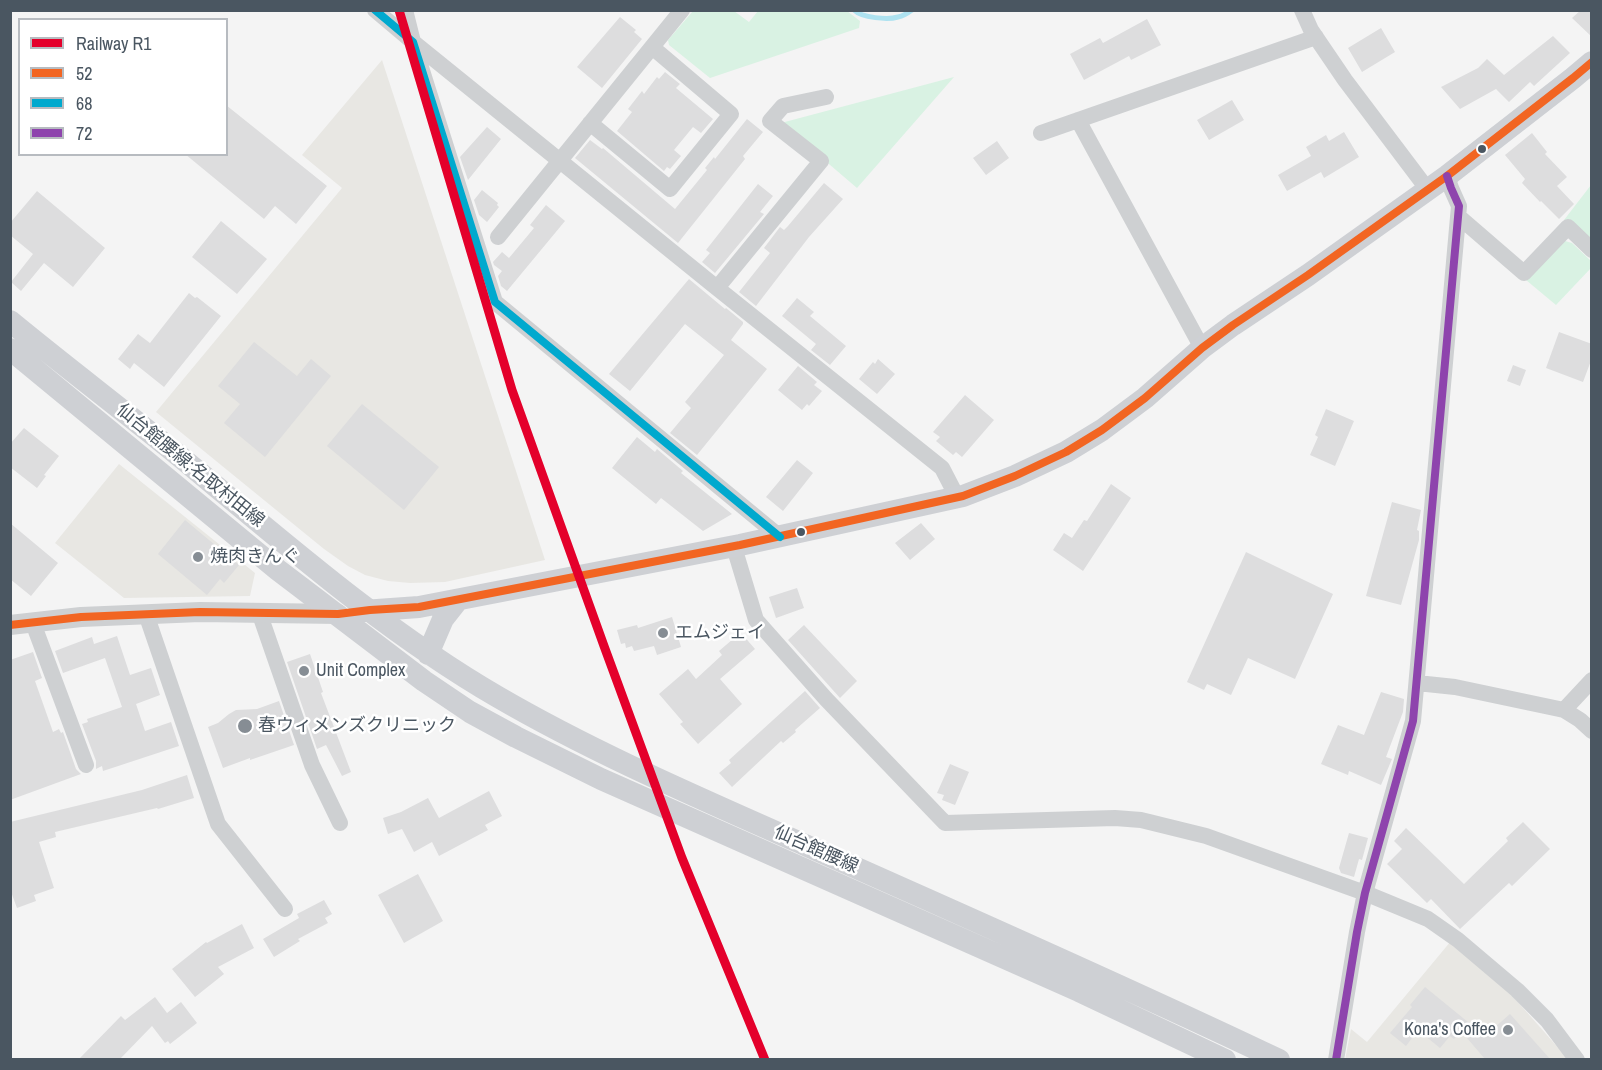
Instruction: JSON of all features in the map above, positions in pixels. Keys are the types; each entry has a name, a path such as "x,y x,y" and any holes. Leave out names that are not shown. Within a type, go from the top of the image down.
{"main road":[{"path":"338,614 418,607 734,547 957,497 1015,476 1066,452 1102,430 1145,398 1202,348 1428,190 1592,62"},
{"name":"仙台館腰線;名取村田線","path":"10,321 370,610"},
{"name":"仙台館腰線;名取村田線","path":"10,349 278,570 338,614"},
{"path":"428,654 443,619 458,600"},
{"name":"仙台館腰線","path":"370,610 428,654 497,697 568,736 961,916 1157,1001 1279,1059"},
{"name":"仙台館腰線","path":"338,614 424,681 470,712 516,738 601,779 1068,986 1225,1059"}],"street":[{"path":"375,10 942,468 957,497"},
{"path":"405,10 495,302 780,537"},
{"path":"498,237 682,10"},
{"path":"1302,10 1316,37 1345,80 1428,190"},
{"path":"1041,133 1316,37"},
{"path":"590,123 670,189 731,114 652,47"},
{"path":"717,288 821,161 770,121 783,106 826,97"},
{"path":"1078,120 1202,348"},
{"path":"1336,1059 1365,893 1413,721 1459,206 1447,176"},
{"path":"1458,216 1524,273 1568,227 1592,250"},
{"path":"734,547 756,620 826,699 945,823 1092,818 1141,820 1206,836 1365,893 1428,919 1458,940 1503,978 1547,1020 1577,1059"},
{"path":"10,625 81,617 200,612 338,614"},
{"path":"259,612 312,765 340,823"},
{"path":"146,614 218,824 285,909"},
{"path":"33,623 86,765"},
{"path":"1563,710 1592,680"},
{"path":"1417,683 1455,687 1563,710 1580,720 1592,731"}],"shaded area":[{"path":"382,60 545,560 445,582 410,583 388,581 365,575 324,549 156,412 342,188 302,155"},
{"path":"119,464 255,573 250,596 124,598 55,543"},
{"path":"1451,941 1510,993 1568,1059 1345,1060 1351,1029 1367,1042"}],"green space":[{"path":"693,11 734,11 749,22 758,11 847,11 860,21 859,28 710,78 669,45 668,40"},
{"path":"954,77 857,188 781,123"},
{"path":"1591,185 1591,245 1564,220"},
{"path":"1565,241 1572,243 1591,261 1591,268 1556,305 1520,275"}],"building":[{"path":"1581,10 1592,10 1592,37 1572,18"},
{"path":"620,17 636,30 634,32 642,39 602,88 577,67"},
{"path":"1147,19 1161,45 1131,60 1129,56 1084,80 1070,54 1100,38 1103,43"},
{"path":"1381,28 1395,52 1362,72 1348,48"},
{"path":"1553,36 1570,53 1534,86 1530,82 1509,102 1496,89 1460,109 1441,87 1478,68 1487,59 1504,75"},
{"path":"665,72 680,84 676,88 713,119 701,133 693,127 674,150 681,156 670,169 667,167 664,171 617,131 632,112 628,109 642,91 644,94 657,77 659,79"},
{"path":"1232,100 1244,120 1209,140 1197,120"},
{"path":"228,107 327,186 296,224 275,206 264,219 187,156 228,156"},
{"path":"747,119 763,132 743,156 745,159 678,243 575,158 590,140 603,148 675,209 707,170 705,168"},
{"path":"487,127 501,139 468,180 460,157"},
{"path":"1344,132 1359,157 1324,178 1321,172 1287,191 1278,175 1311,156 1306,147 1326,135 1329,141"},
{"path":"1532,133 1547,152 1545,154 1567,177 1557,186 1574,204 1559,219 1522,183 1525,179 1505,155"},
{"path":"997,141 1009,158 986,175 973,158"},
{"path":"824,183 843,199 809,237 756,306 739,292 770,253 764,248 780,227 784,230 788,226"},
{"path":"758,184 773,196 760,212 764,214 715,273 702,262 710,253 706,250"},
{"path":"482,190 498,203 499,207 487,222 479,215 474,200"},
{"path":"37,191 105,248 73,287 44,263 21,291 11,282 33,254 10,235 10,223"},
{"path":"546,205 565,221 507,291 501,286 498,276 502,271 493,262 502,252 509,258 534,228 530,225"},
{"path":"221,221 267,259 237,294 192,257"},
{"path":"689,279 743,322 731,340 767,369 697,455 670,433 691,408 685,402 724,355 685,324 630,391 609,374"},
{"path":"189,293 221,316 164,387 134,363 130,369 118,359 138,334 150,343"},
{"path":"797,298 814,312 810,316 846,346 830,365 811,350 816,344 782,316"},
{"path":"1559,332 1592,344 1592,358 1583,382 1546,368"},
{"path":"254,342 297,376 311,359 331,376 265,457 224,423 240,404 218,386"},
{"path":"878,359 895,374 877,394 859,379"},
{"path":"1513,365 1526,370 1520,386 1507,381"},
{"path":"798,366 817,382 814,385 822,391 809,406 807,404 802,410 778,390"},
{"path":"965,395 994,420 962,457 956,452 953,455 936,441 940,437 933,432"},
{"path":"362,404 439,467 404,510 327,446"},
{"path":"1326,409 1354,421 1335,466 1310,455 1318,437 1315,435"},
{"path":"24,428 59,456 37,488 10,467 10,444"},
{"path":"637,437 655,452 657,449 683,471 681,473 732,514 703,531 661,498 656,504 612,468"},
{"path":"797,460 813,473 783,511 766,497"},
{"path":"1111,484 1131,498 1083,571 1053,550 1064,533 1072,538 1084,520 1087,521"},
{"path":"1392,502 1421,510 1417,530 1419,540 1401,605 1366,596"},
{"path":"185,520 239,565 224,583 220,579 207,595 158,554"},
{"path":"10,523 58,563 31,596 10,579"},
{"path":"921,523 935,539 910,560 895,543"},
{"path":"1246,552 1333,594 1295,679 1248,658 1231,695 1207,684 1204,690 1187,682"},
{"path":"797,588 804,608 776,618 769,597"},
{"path":"672,617 681,647 657,655 654,646 634,651 632,646 626,648 625,643 621,644 617,630 637,625 638,628"},
{"path":"804,625 857,681 840,698 788,640"},
{"path":"742,634 755,649 720,679 742,704 698,744 680,724 683,722 659,694 688,669 696,679 722,655 719,651"},
{"path":"117,636 130,675 151,668 160,695 136,704 145,731 171,722 179,746 103,771 102,766 96,769 96,761 82,724 88,722 87,719 122,707 105,658 63,673 55,651 92,637 94,644"},
{"path":"33,652 42,678 35,681 53,732 59,729 61,733 63,732 76,769 81,774 10,800 10,660"},
{"path":"310,654 323,692 321,693 351,772 342,776 326,745 317,749 287,662"},
{"path":"805,691 820,708 795,730 796,732 783,743 781,741 732,787 719,773 731,763 729,760"},
{"path":"1381,692 1404,699 1403,712 1386,757 1392,759 1381,785 1349,771 1348,775 1321,764 1338,725 1364,735"},
{"path":"279,701 294,745 223,768 208,727 236,710 257,709"},
{"path":"950,764 969,772 955,805 942,800 944,795 937,793"},
{"path":"187,775 194,798 158,809 55,832 56,837 39,842 54,888 34,895 36,901 17,908 10,889 10,822 142,790"},
{"path":"489,791 502,816 485,825 488,830 439,856 432,842 414,852 402,829 388,834 383,818 401,812 428,798 439,818"},
{"path":"1523,822 1550,849 1512,886 1509,883 1460,929 1431,899 1427,903 1387,864 1402,849 1394,841 1406,828 1464,884 1508,841 1506,838"},
{"path":"1349,833 1368,838 1354,877 1341,873 1339,868"},
{"path":"418,874 443,921 404,943 378,895"},
{"path":"324,900 332,914 325,918 328,923 298,939 300,941 274,957 263,939 299,918 297,914"},
{"path":"242,924 254,948 218,967 224,974 195,997 172,969 206,942"},
{"path":"1425,987 1485,1036 1510,1014 1550,1059 1485,1059 1461,1031 1454,1039 1450,1036 1440,1048 1418,1030 1406,1046 1390,1033"},
{"path":"155,997 167,1013 181,1002 197,1023 170,1044 168,1041 165,1043 152,1026 120,1059 79,1059 121,1016 125,1020"}],"waterway":[{"path":"854,10 875,18 894,18 912,10"}],"rail line":[{"name":"R1","path":"399,10 512,390 682,858 765,1060"}],"transit line":[{"name":"68","path":"375,10 413,42 495,302 780,537"},
{"name":"52","path":"10,625 81,617 200,612 338,614 419,607 740,545 963,496 1015,476 1066,452 1102,430 1145,398 1202,348 1447,176 1592,62"},
{"name":"72","path":"1336,1060 1365,893 1413,721 1459,206 1447,176"}],"place":[{"name":"焼肉きんぐ","path":"198,557"},
{"name":"エムジェイ","path":"663,633"},
{"name":"Unit Complex","path":"304,671"},
{"name":"春ウィメンズクリニック","path":"245,726"},
{"name":"Kona's Coffee","path":"1508,1030"}]}
